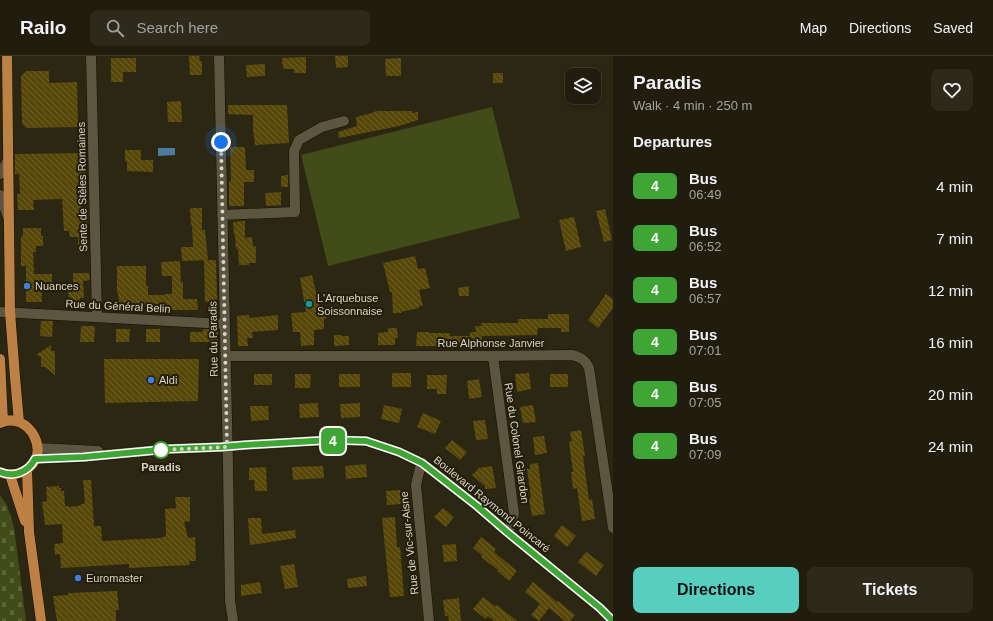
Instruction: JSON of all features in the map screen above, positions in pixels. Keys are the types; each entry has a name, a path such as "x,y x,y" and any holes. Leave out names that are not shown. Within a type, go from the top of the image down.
{"main road":[{"path":"7,56 8,217 5,312 15,377 19,422"},
{"path":"0,359 1,423 11,421 19,422 27,426 33,432 37,440 38,448 32,465 27,470 19,474 5,474 29,532"},
{"path":"27,470 29,532 41,621"}],"street":[{"name":"Sente de Stèles Romaines","path":"91,56 97,317"},
{"name":"Rue du Paradis","path":"219,56 230,600 233,621"},
{"path":"222,215 295,212 294,151 300,140 322,127 344,122"},
{"path":"0,174 8,160"},
{"path":"0,195 8,217"},
{"name":"Rue du Général Belin","path":"5,312 225,324"},
{"name":"Rue Alphonse Janvier","path":"226,356 493,356 572,354 578,356 585,361 589,368 613,528"},
{"name":"Rue du Colonel Girardon","path":"493,356 514,513 513,521 507,532"},
{"name":"Boulevard Raymond Poincaré","path":"35,459 84,457 169,449 227,447 331,440 366,441 399,452 422,463 477,506 612,618"},
{"name":"Boulevard Raymond Poincaré","path":"38,448 124,453"},
{"name":"Rue de Vic-sur-Aisne","path":"422,463 416,485 429,621"}],"green space":[{"path":"492,107 520,218 328,266 301,155"},
{"path":"0,495 7,505 14,527 26,621 0,621"}],"water":[{"path":"158,148 175,148 175,155 158,156"}],"building":[{"path":"189,56 199,56 200,61 202,61 202,75 190,75"},
{"path":"335,56 348,56 348,67 336,68"},
{"path":"306,57 306,73 294,73 294,69 283,69 282,58"},
{"path":"111,58 136,58 136,72 123,72 123,82 111,82"},
{"path":"401,58 401,76 386,76 385,59"},
{"path":"265,64 265,76 247,77 246,65"},
{"path":"26,71 49,71 49,83 77,82 78,127 26,128 22,123 21,76"},
{"path":"493,73 503,73 503,83 493,83"},
{"path":"181,101 182,122 168,122 167,102"},
{"path":"228,105 287,105 289,143 255,145 253,115 228,114"},
{"path":"376,111 418,112 418,120 399,126 339,138 338,132 357,126 356,117"},
{"path":"230,147 245,147 246,170 254,170 254,182 244,182 244,206 229,206 229,181 231,181"},
{"path":"125,150 141,150 141,160 153,160 153,172 127,171"},
{"path":"85,153 86,192 81,193 82,212 87,212 88,253 78,253 78,237 70,237 69,231 64,231 62,199 33,200 34,210 18,210 17,194 20,194 19,174 15,174 15,154"},
{"path":"288,175 288,187 281,187 281,176"},
{"path":"281,192 281,205 266,206 265,193"},
{"path":"190,208 202,208 202,230 205,230 208,260 182,261 181,247 193,247"},
{"path":"605,209 612,240 604,242 596,211"},
{"path":"574,217 581,247 566,251 559,220"},
{"path":"245,221 245,238 252,237 253,246 256,246 256,263 239,265 238,249 236,249 233,222"},
{"path":"23,228 41,228 43,246 36,246 36,252 33,252 34,274 52,274 52,284 41,284 42,302 26,302 26,266 21,266 21,236 23,236"},
{"path":"415,256 418,269 425,268 430,288 419,290 423,306 419,306 419,308 401,313 393,313 392,292 390,292 383,263"},
{"path":"204,260 216,260 217,301 205,302"},
{"path":"180,261 181,282 183,282 183,299 197,299 198,310 166,310 166,308 146,308 146,305 119,305 117,293 117,266 146,266 146,286 148,286 148,295 165,295 172,294 172,276 162,276 161,262"},
{"path":"73,273 89,273 90,280 83,281 84,298 80,298 80,302 69,302 68,288 73,288"},
{"path":"312,275 320,309 325,308 327,318 324,319 324,329 314,330 314,345 301,346 300,332 293,332 291,313 306,312 300,278"},
{"path":"469,286 469,296 459,296 458,288"},
{"path":"606,294 613,299 613,308 598,328 588,320"},
{"path":"548,314 569,314 569,332 561,332 561,328 538,328 537,335 482,336 482,346 416,346 417,332 450,333 450,336 470,336 470,332 476,332 475,326 482,326 481,323 518,323 518,319 548,319"},
{"path":"249,315 249,318 278,315 278,330 252,332 253,338 247,338 248,346 238,346 237,316"},
{"path":"41,321 53,321 52,337 40,336"},
{"path":"81,326 95,326 94,342 80,342"},
{"path":"388,328 397,328 398,338 395,338 395,345 378,345 378,333 388,332"},
{"path":"116,329 130,329 129,342 116,342"},
{"path":"146,329 160,329 160,342 146,342"},
{"path":"203,329 218,330 218,342 190,342 190,332 203,332"},
{"path":"334,335 349,336 349,345 334,346"},
{"path":"51,345 51,351 55,351 55,375 45,367 41,367 41,357 36,355"},
{"name":"Aldi","path":"104,359 199,359 198,401 105,403"},
{"path":"392,373 411,373 411,387 392,387"},
{"path":"529,373 531,389 517,392 515,374"},
{"path":"254,374 272,374 272,385 254,385"},
{"path":"295,374 311,374 310,388 295,388"},
{"path":"339,374 360,374 360,387 339,387"},
{"path":"550,374 568,374 568,387 550,387"},
{"path":"427,375 447,375 446,394 437,394 437,389 427,389"},
{"path":"479,379 482,397 469,399 467,381"},
{"path":"318,403 319,417 300,418 299,404"},
{"path":"360,403 360,417 341,418 340,404"},
{"path":"384,405 402,409 399,423 381,419"},
{"path":"533,405 536,422 523,423 520,407"},
{"path":"250,406 268,406 269,420 251,421"},
{"path":"423,413 441,421 435,434 417,427"},
{"path":"485,420 488,439 476,440 473,421"},
{"path":"581,430 589,500 592,499 595,519 582,521 577,488 573,489 571,472 573,472 569,442 572,441 570,432"},
{"path":"544,436 547,453 535,455 533,437"},
{"path":"452,440 467,452 460,460 445,448"},
{"path":"538,463 545,514 532,516 527,469 530,469 530,464"},
{"path":"366,464 367,477 346,479 345,466"},
{"path":"323,466 324,478 293,480 292,467"},
{"path":"492,466 496,488 485,489 485,486 472,475 479,468"},
{"path":"266,467 267,491 255,491 254,480 249,480 249,468"},
{"path":"83,480 91,480 94,526 101,526 102,541 160,538 166,536 165,509 176,508 175,497 190,497 190,521 184,522 188,538 195,537 196,561 189,561 190,565 129,568 129,564 61,568 60,554 55,555 54,544 63,543 62,524 45,525 42,502 47,501 46,487 59,486 61,491 64,491 65,506 78,506 85,503"},
{"path":"400,490 401,504 387,505 386,491"},
{"path":"443,508 454,517 446,527 434,517"},
{"path":"395,517 397,547 400,547 404,596 390,597 382,518"},
{"path":"248,518 261,518 262,534 295,530 296,538 250,545"},
{"path":"562,525 576,536 567,547 554,536"},
{"path":"481,537 496,549 494,552 517,571 509,581 481,557 482,555 473,548"},
{"path":"456,544 457,561 444,562 442,545"},
{"path":"586,552 604,565 596,576 578,562"},
{"path":"294,564 298,587 285,589 280,566"},
{"path":"366,576 367,586 348,588 347,579"},
{"path":"260,582 262,593 241,596 241,585"},
{"path":"533,582 575,615 570,621 565,621 549,608 539,621 531,615 540,604 525,592"},
{"path":"117,591 119,610 116,610 116,621 57,621 53,596 68,595 68,593"},
{"path":"483,597 495,606 497,605 517,621 494,621 488,616 486,619 473,609"},
{"path":"459,598 461,621 449,621 448,616 445,616 443,600"}],"bus line":[{"name":"4","path":"0,472 10,475 19,474 27,470 35,459 84,457 169,449 331,440 366,441 399,452 422,463 477,506 600,608 613,621"}],"place":[{"name":"Nuances","path":"27,286"},
{"name":"L'Arquebuse Soissonnaise","path":"309,304"},
{"name":"Aldi","path":"151,380"},
{"name":"Paradis","path":"161,450"},
{"name":"Euromaster","path":"78,578"}],"route":[{"path":"161,450 157,450 227,447 221,142"}]}
